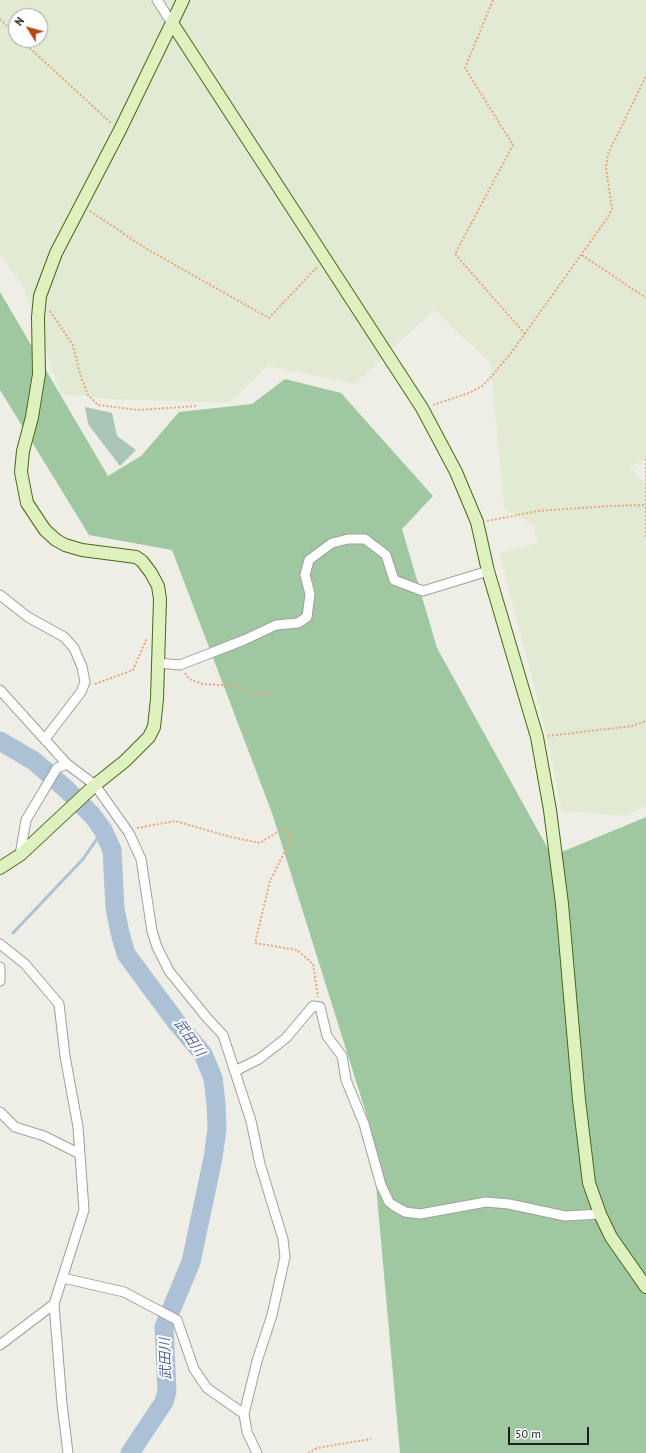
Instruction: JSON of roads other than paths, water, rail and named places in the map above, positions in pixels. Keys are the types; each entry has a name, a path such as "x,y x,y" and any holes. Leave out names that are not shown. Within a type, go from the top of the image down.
{"street":[{"path":"157,0 422,408 456,472 477,522 488,571 537,737 550,810 562,904 584,1150 589,1183 600,1214 611,1237 646,1287"},
{"path":"0,868 20,855 92,788 125,761 149,737 154,727 156,715 160,599 158,586 148,567 136,556 82,550 65,545 46,530 27,503 21,472 23,451 35,404 39,374 38,317 40,296 56,253 120,130 183,0"},
{"path":"157,663 180,666 244,640 276,625 298,623 307,617 310,594 305,576 309,560 332,543 348,539 365,539 386,555 394,580 423,591 488,571"},
{"path":"0,596 28,617 69,641 74,648 82,667 84,685 81,692 45,739"},
{"path":"0,690 67,764 92,788 135,843 141,858 152,931 157,947 169,971 223,1035 251,1121 260,1164 283,1239 285,1257 272,1315 257,1361 244,1414 247,1432 257,1453"},
{"path":"20,855 26,820 57,768 67,764"},
{"path":"0,944 26,964 59,1004 65,1056 78,1127 84,1210 54,1304 62,1404 68,1453"},
{"path":"0,967 0,981"},
{"path":"235,1071 259,1059 286,1038 313,1006 320,1007 327,1036 342,1056 346,1080 364,1124 381,1185 389,1202 393,1205 405,1212 420,1214 486,1202 509,1204 565,1216 600,1214"},
{"path":"0,1112 15,1127 44,1136 80,1154"},
{"path":"63,1278 124,1292 176,1320 194,1369 207,1388 244,1414"},
{"path":"0,1345 54,1304"}],"waterway":[{"name":"武田川","path":"0,741 34,761 66,789 92,815 103,830 112,850 115,908 126,954 177,1023 203,1054 213,1078 217,1129 213,1158 191,1262 164,1327 167,1391 164,1402 130,1453"},
{"path":"13,933 83,859 103,830"}]}
